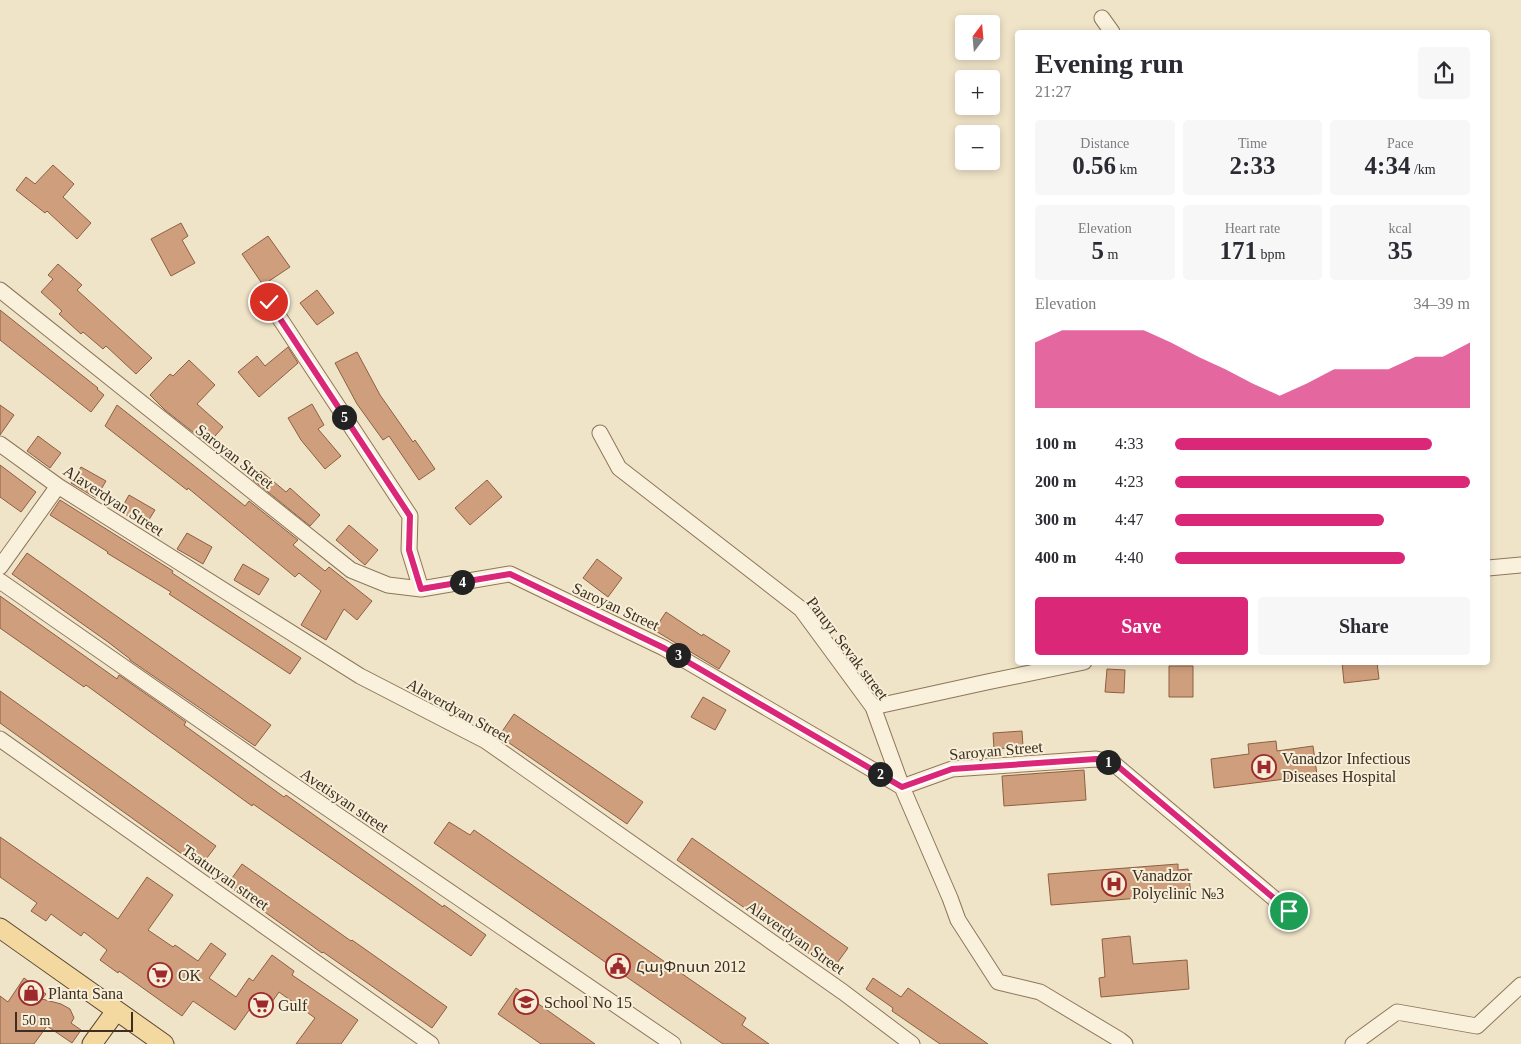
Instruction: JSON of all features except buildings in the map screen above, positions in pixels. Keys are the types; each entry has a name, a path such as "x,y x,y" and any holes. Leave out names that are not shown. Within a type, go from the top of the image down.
{"main road":[{"path":"0,928 164,1044"},
{"path":"92,1044 116,1010"}],"street":[{"path":"1102,18 1111,30"},
{"name":"Saroyan Street","path":"0,290 351,570 388,585 421,589 510,574 664,648 902,787 952,769 1096,759 1114,763 1289,911"},
{"path":"269,302 410,516 409,550 421,589"},
{"name":"Paruyr Sevak street","path":"600,433 619,468 801,609 873,707 902,787 958,920 998,982 1040,992 1125,1044"},
{"name":"Alaverdyan Street","path":"0,444 58,486 360,676 486,742 843,992 912,1044"},
{"path":"0,567 58,486"},
{"path":"1490,568 1521,565"},
{"name":"Avetisyan street","path":"0,581 283,778 673,1044"},
{"path":"873,707 1069,665"},
{"name":"Tsaturyan street","path":"0,739 431,1044"},
{"path":"1353,1044 1397,1012 1477,1026 1521,985"}],"place":[{"name":"Vanadzor Infectious Diseases Hospital","path":"1264,767"},
{"name":"Vanadzor Polyclinic №3","path":"1114,884"},
{"name":"ՀայՓոստ 2012","path":"618,966"},
{"name":"OK","path":"160,975"},
{"name":"Planta Sana","path":"31,993"},
{"name":"School No 15","path":"526,1002"},
{"name":"Gulf","path":"261,1005"}],"route":[{"path":"269,302 410,516 409,550 421,589 510,574 664,648 902,787 952,769 1096,759 1114,763 1289,911"}]}
